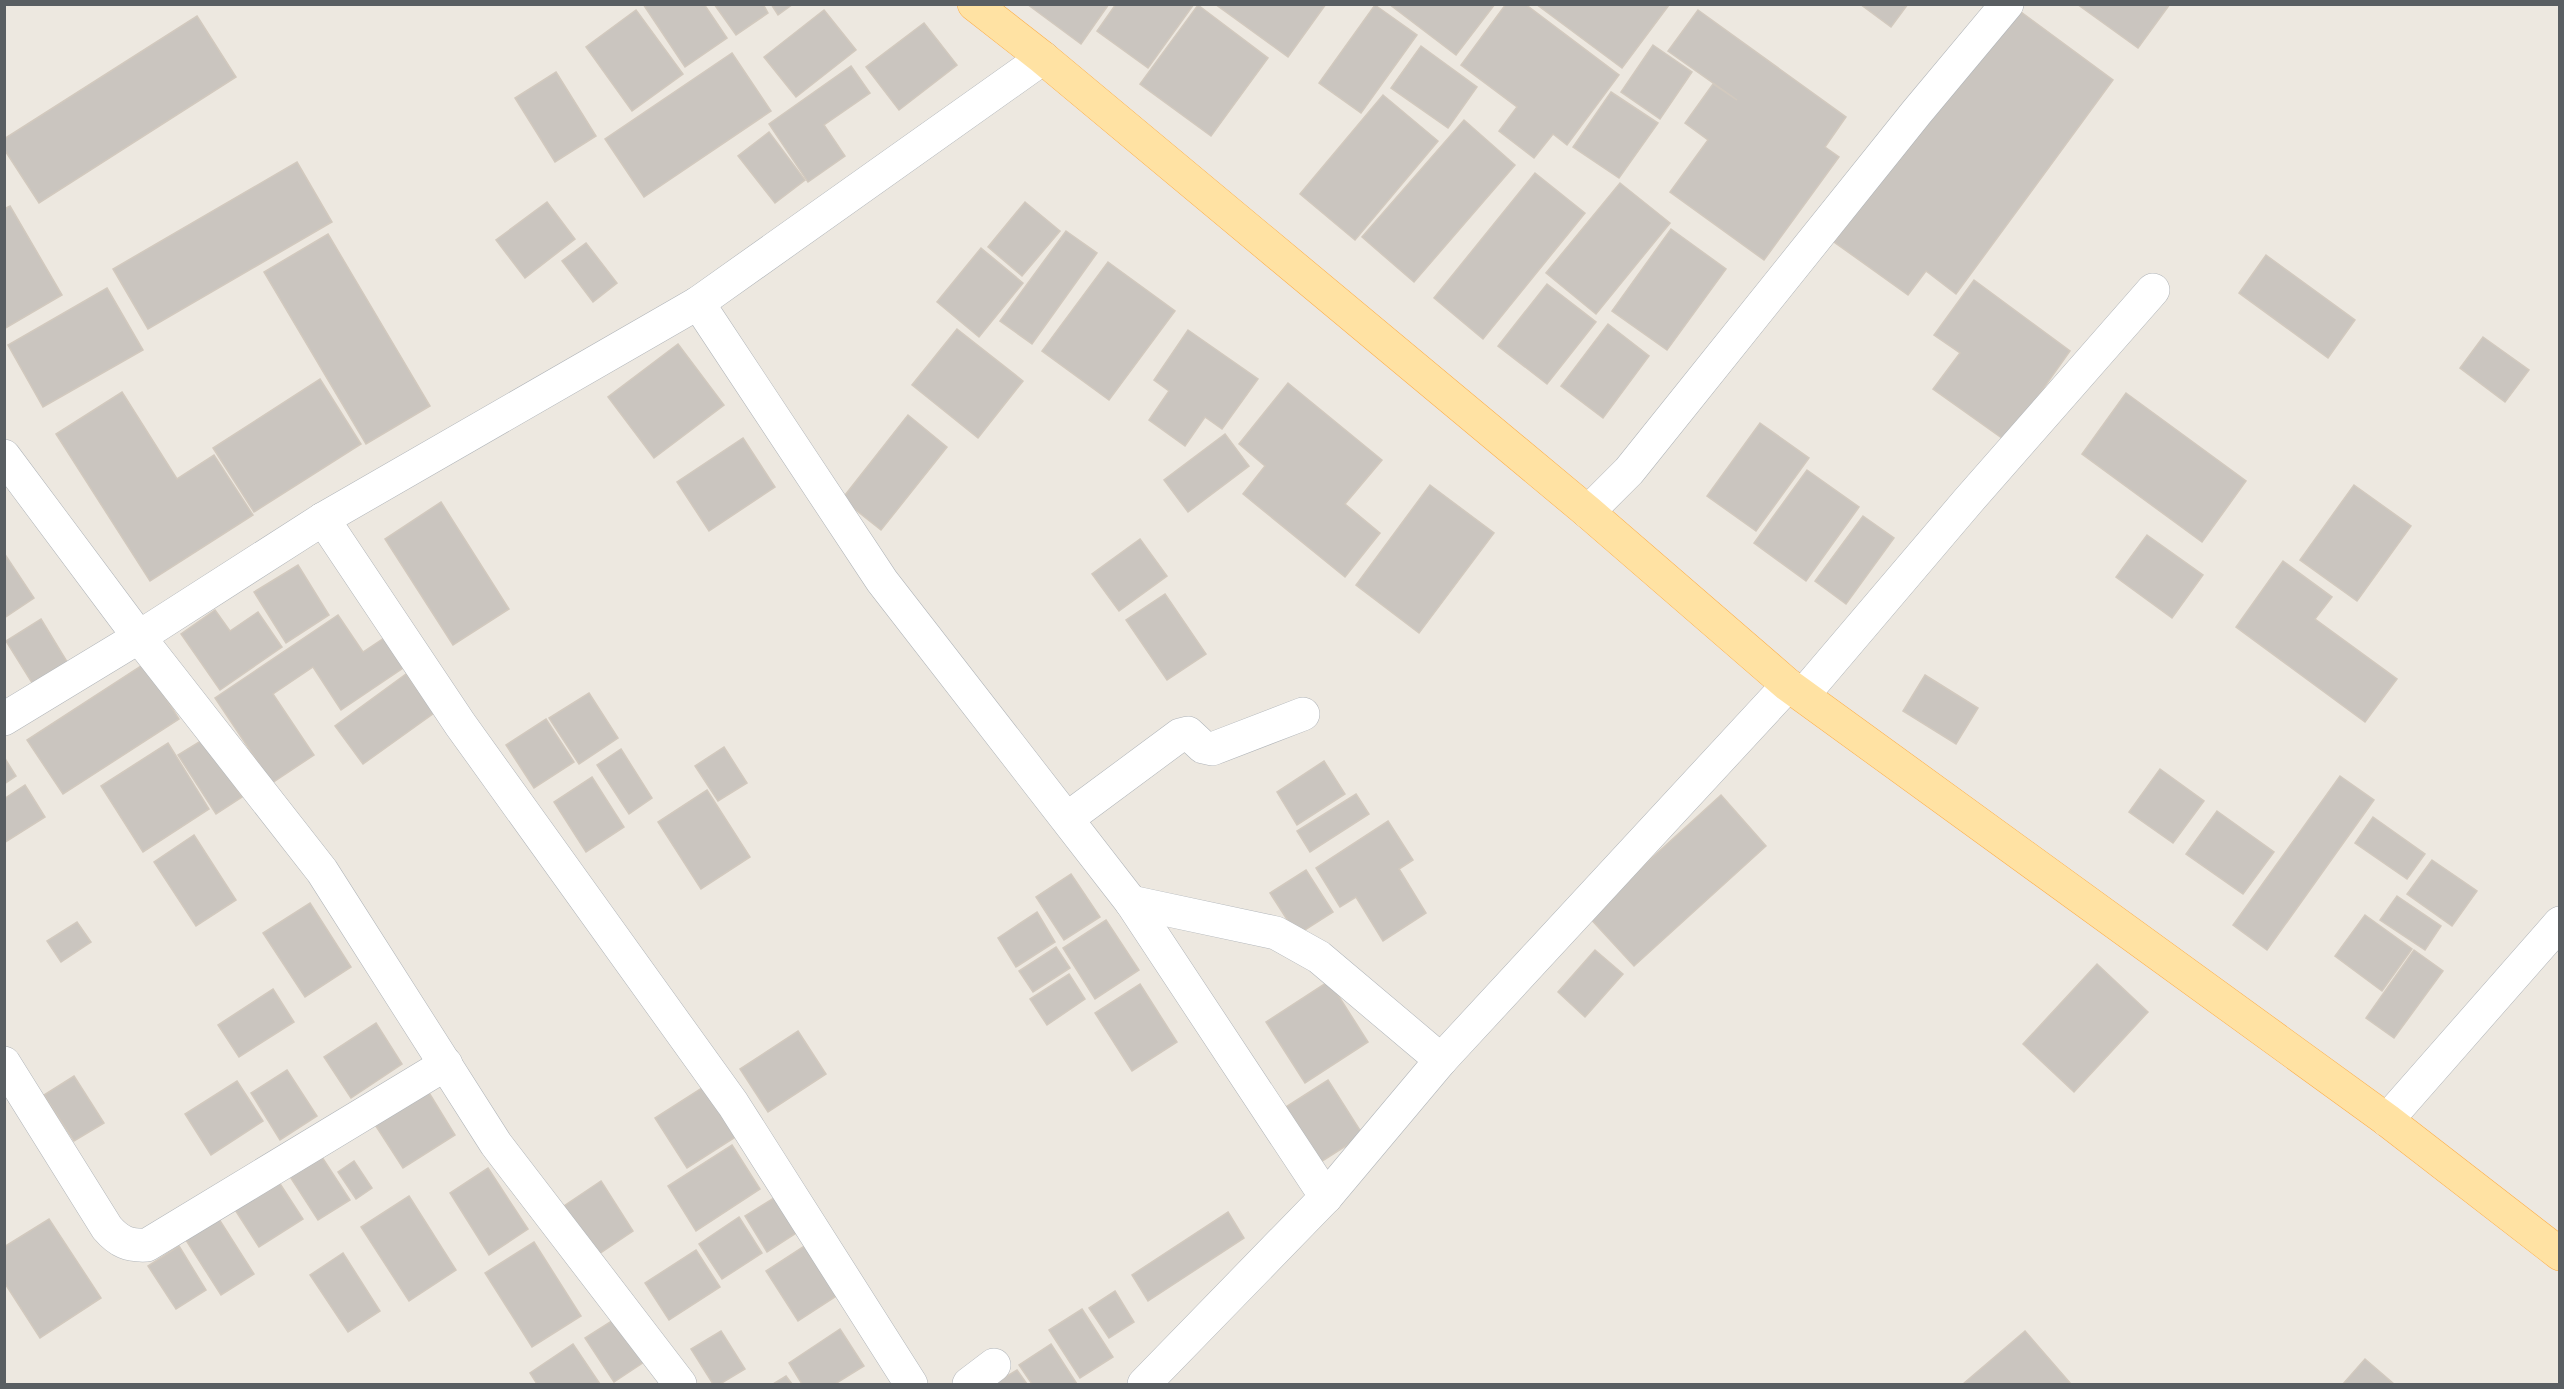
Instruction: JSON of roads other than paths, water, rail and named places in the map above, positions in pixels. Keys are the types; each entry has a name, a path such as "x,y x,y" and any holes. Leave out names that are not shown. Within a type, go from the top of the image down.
{"main road":[{"path":"974,4 1043,58 1588,512 1796,690 2387,1120 2559,1254"}],"street":[{"path":"1588,512 1629,471 1916,113 2007,4"},
{"path":"4,719 139,637 323,519 699,303 1043,58"},
{"path":"1144,1384 1326,1197 1440,1060 1796,690 1968,501 2153,290"},
{"path":"699,303 882,581 1131,902 1326,1197"},
{"path":"4,456 139,637 322,871 496,1143 680,1384"},
{"path":"323,519 460,724 733,1104 911,1384"},
{"path":"1068,818 1180,735 1188,733 1203,747 1212,749 1303,714"},
{"path":"1131,902 1276,933 1319,957 1440,1060"},
{"path":"2387,1120 2559,923"},
{"path":"4,1063 108,1228 117,1239 137,1245 147,1245 446,1064"}]}
